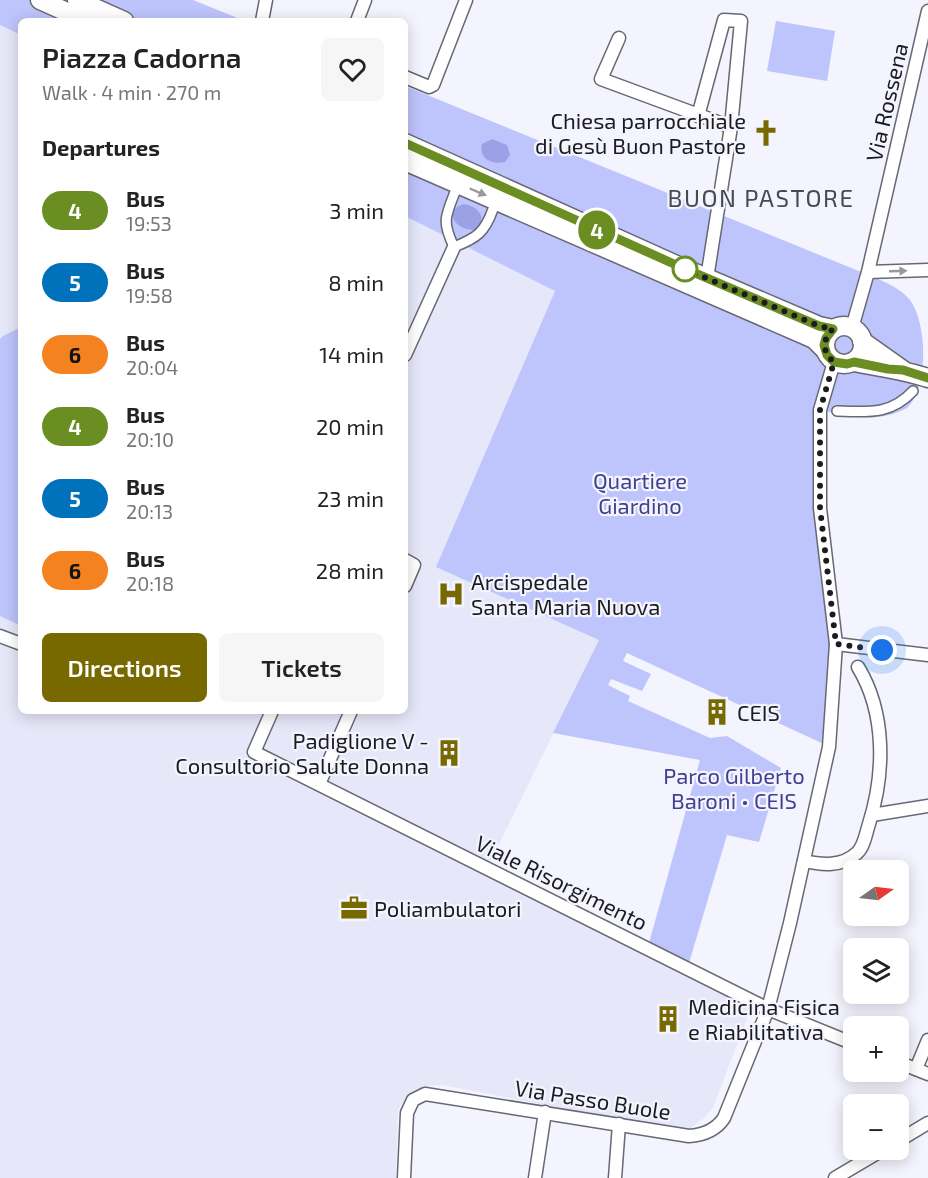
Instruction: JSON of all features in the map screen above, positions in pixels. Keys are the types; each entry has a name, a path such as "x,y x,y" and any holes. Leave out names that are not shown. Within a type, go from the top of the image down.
{"main road":[{"path":"40,0 80,18"},
{"path":"77,0 117,18"},
{"path":"408,144 819,326 833,329 842,326 857,334 903,370"},
{"path":"408,162 814,339 829,356 847,364 854,362 903,370 928,378"},
{"path":"829,356 826,338 833,329"},
{"path":"854,362 862,352 857,334"}],"street":[{"path":"263,18 266,0"},
{"path":"358,18 365,0"},
{"path":"408,78 429,87 433,85 466,0"},
{"name":"Via Rossena","path":"857,334 868,273 928,11"},
{"path":"698,116 724,20 741,21 731,127 707,278"},
{"path":"619,38 601,79 731,127"},
{"path":"454,247 445,229 448,209 455,192"},
{"path":"408,348 454,247 480,234 488,223 493,209"},
{"path":"868,273 928,270"},
{"name":"Via Passo Buole","path":"404,1178 407,1113 413,1100 429,1093 689,1136 704,1134 717,1127 724,1118 768,1009 829,747 836,644 820,508 820,410 829,356"},
{"path":"837,411 873,412 903,401 913,391"},
{"path":"0,636 18,643"},
{"path":"836,644 928,655"},
{"path":"804,861 830,865 847,860 856,854 862,846 872,815 881,754 875,707 869,687 858,667"},
{"name":"Viale Risorgimento","path":"271,714 254,752 768,1009 843,1040"},
{"path":"320,784 350,714"},
{"path":"872,815 928,806"},
{"path":"922,1072 928,1040"},
{"path":"535,1178 545,1112"},
{"path":"909,1134 928,1123"},
{"path":"615,1178 619,1124"},
{"path":"835,1178 865,1160"}],"shaded area":[{"name":"Arcispedale Santa Maria Nuova","path":"0,25 18,34 18,714 408,714 408,218 555,291 436,567 600,639 485,872 752,1005 713,1108 686,1132 442,1085 427,1086 415,1090 398,1110 396,1178 0,1178"},
{"path":"492,139 507,145 510,155 505,162 491,162 482,154 482,144"},
{"path":"464,204 479,212 481,224 478,229 464,228 455,221 454,211"}],"green space":[{"path":"0,0 193,0 238,18 18,18 18,34 0,25"},
{"path":"776,21 835,31 827,81 767,71"},
{"path":"408,87 882,281 897,289 910,300 920,325 922,372 914,399 907,408 885,416 874,417 851,416 817,409 832,644 826,745 627,653 623,661 651,674 642,691 611,679 608,685 630,696 628,701 710,738 727,736 781,768 759,842 727,835 689,963 649,943 700,760 553,733 599,640 436,567 555,291 408,218"},
{"path":"18,328 18,625 0,616 0,339"}],"bus line":[{"name":"4","path":"408,144 685,269 819,326 833,329 824,345 827,355 834,362 840,364 854,362 903,370 928,378"}],"place":[{"name":"Chiesa parrocchiale di Gesù Buon Pastore","path":"766,133"},
{"name":"Arcispedale Santa Maria Nuova","path":"451,594"},
{"name":"CEIS","path":"717,712"},
{"name":"Padiglione V - Consultorio Salute Donna","path":"449,753"},
{"name":"Poliambulatori","path":"354,908"},
{"name":"Medicina Fisica e Riabilitativa","path":"668,1019"}],"district":[{"name":"BUON PASTORE","path":"761,197"}],"route":[{"path":"685,269 819,326 833,329 824,345 827,355 834,362 820,410 820,508 836,644 882,650"}],"park label":[{"name":"Quartiere Giardino","path":"640,492"},
{"name":"Parco Gilberto Baroni • CEIS","path":"734,788"}]}
